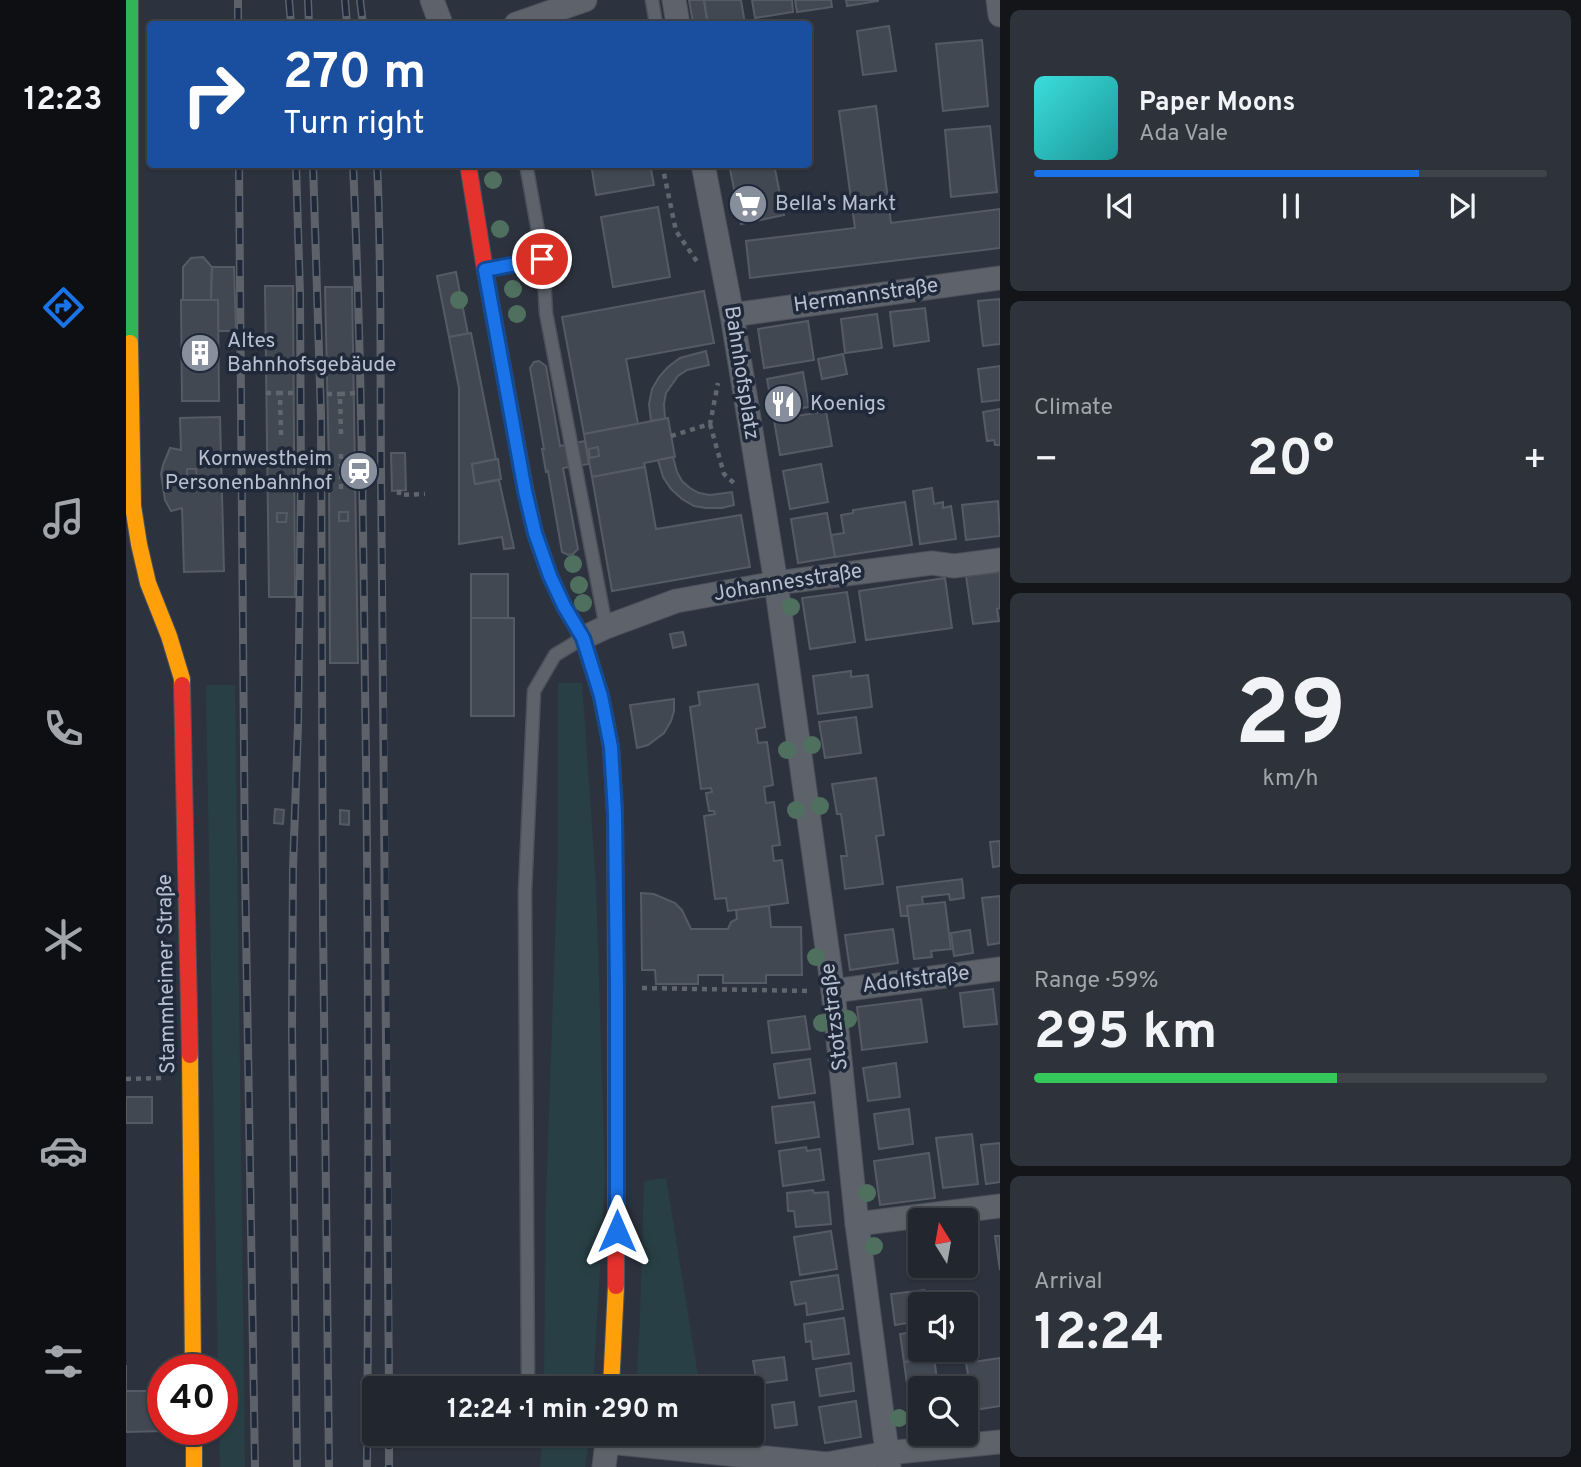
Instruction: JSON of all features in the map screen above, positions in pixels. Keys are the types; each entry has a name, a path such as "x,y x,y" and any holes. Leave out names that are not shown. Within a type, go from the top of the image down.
{"main road":[{"name":"Stammheimer Straße","path":"129,14 127,298 133,506 139,544 137,584 169,635 182,679 193,1354"},
{"path":"469,168 525,491 535,533 559,596 583,638 601,696 611,747 615,813 617,988 616,1308 612,1376"},
{"path":"194,1445 194,1467"}],"street":[{"path":"432,0 440,21"},
{"path":"525,21 585,0"},
{"path":"674,0 678,21"},
{"path":"998,0 1000,15"},
{"name":"Bahnhofsplatz","path":"704,168 732,315 776,583"},
{"name":"Hermannstraße","path":"732,315 1000,278"},
{"name":"Johannesstraße","path":"583,638 676,601 776,583 932,563 954,566 1000,560"},
{"name":"Stotzstraße","path":"776,583 833,991 857,1224 888,1460"},
{"name":"Adolfstraße","path":"833,991 1000,969"},
{"path":"857,1224 1000,1206"},
{"path":"675,1446 827,1464 888,1460 1000,1442"},
{"path":"604,1467 607,1446"}],"lane":[{"path":"652,0 656,21"},
{"path":"527,168 542,259 546,313 606,627"},
{"path":"485,270 542,259"},
{"path":"528,1376 524,892 534,691 555,654 583,638"}],"path":[{"path":"663,168 676,231 704,273"},
{"path":"718,383 710,424 724,474 739,487"},
{"path":"266,393 296,393"},
{"path":"327,394 357,393"},
{"path":"280,394 281,435"},
{"path":"340,394 341,434"},
{"path":"671,436 710,424"},
{"path":"341,454 341,491"},
{"path":"389,494 425,494"},
{"path":"617,988 833,991"},
{"path":"126,1079 190,1078"}],"green space":[{"path":"558,683 582,683 596,885 605,1179 594,1376 544,1376 546,1201 558,856"},
{"path":"206,685 235,685 245,1467 220,1467 219,1445 238,1445 238,1354 218,1354"},
{"path":"666,1178 698,1376 637,1376 644,1181"},
{"path":"542,1446 588,1446 585,1467 540,1467"}],"building":[{"path":"689,0 704,0 707,21 693,21"},
{"path":"704,0 741,0 744,21 708,21"},
{"path":"752,0 792,0 793,12 755,18"},
{"path":"795,0 831,0 832,7 797,12"},
{"path":"846,0 878,0 878,1 847,6"},
{"path":"889,26 896,71 863,75 857,31"},
{"path":"982,40 988,106 943,111 936,44"},
{"path":"876,106 891,223 1000,209 1000,248 750,278 746,241 855,228 839,111"},
{"path":"990,126 997,192 951,197 945,130"},
{"path":"592,168 651,168 654,185 596,195"},
{"path":"730,168 775,168 784,215 741,224"},
{"path":"658,207 670,277 613,287 601,217"},
{"path":"203,257 212,267 211,300 183,301 183,267 191,258"},
{"path":"212,267 234,267 236,331 218,331 218,300 211,300"},
{"path":"456,272 468,334 449,337 437,276"},
{"path":"265,286 293,286 295,597 269,597"},
{"path":"325,287 352,287 358,663 330,663"},
{"path":"704,291 714,343 626,359 638,424 584,434 562,317"},
{"path":"1000,299 1000,344 983,346 978,301"},
{"name":"Altes Bahnhofsgebäude","path":"181,300 218,300 219,401 182,401"},
{"path":"925,308 929,341 894,346 890,312"},
{"path":"877,314 882,348 845,353 841,319"},
{"path":"808,321 814,360 764,368 758,329"},
{"path":"471,333 496,459 472,464 475,484 499,480 514,548 504,549 502,537 459,544 459,388 449,337"},
{"path":"706,351 709,365 687,370 678,376 666,393 665,419 651,421 649,404 652,389 659,377 680,358"},
{"path":"843,354 847,374 822,379 818,359"},
{"path":"539,361 546,366 560,446 585,441 589,464 563,468 578,549 568,555 562,552 542,449 530,368 534,362"},
{"path":"1000,366 1000,400 982,402 978,369"},
{"path":"803,372 809,407 773,413 767,379"},
{"path":"1000,409 1000,445 995,445 994,440 987,441 983,412"},
{"path":"826,411 832,446 780,455 774,420"},
{"path":"220,417 224,571 184,572 182,508 171,511 165,500 161,474 163,465 170,448 181,450 180,418"},
{"path":"668,418 675,457 644,463 645,467 592,477 584,434"},
{"path":"598,447 599,456 590,458 589,449"},
{"path":"391,453 405,453 406,490 392,491"},
{"path":"673,457 677,472 690,488 710,495 732,492 734,505 706,508 694,506 682,499 663,477 658,460"},
{"path":"498,459 501,479 475,484 472,464"},
{"path":"821,464 828,502 790,509 783,471"},
{"path":"645,467 656,529 741,515 750,567 612,591 592,477"},
{"path":"187,469 196,469 197,478 187,478"},
{"path":"932,488 934,504 943,502 943,508 951,506 956,539 920,544 913,491"},
{"path":"998,501 1000,536 966,540 962,505"},
{"path":"905,502 912,545 835,557 831,535 844,533 841,515 853,513 853,510"},
{"path":"339,512 348,512 348,521 339,521"},
{"path":"277,513 287,513 286,522 277,522"},
{"path":"827,513 835,557 798,563 791,519"},
{"path":"1000,572 1000,608 997,609 999,621 973,624 966,576"},
{"path":"471,574 508,574 508,618 471,618"},
{"path":"945,578 952,628 866,640 859,591"},
{"path":"847,592 855,642 810,649 802,598"},
{"path":"471,618 514,618 514,716 471,716"},
{"path":"683,632 686,645 673,648 670,634"},
{"path":"851,671 851,677 868,675 872,707 818,714 813,676"},
{"path":"758,684 765,727 756,729 758,743 767,742 773,785 764,787 766,803 774,802 780,845 772,846 774,861 782,860 788,903 728,911 726,898 715,899 704,816 715,814 714,811 709,811 706,793 712,792 711,788 701,789 690,707 700,705 698,692"},
{"path":"674,699 674,711 664,733 648,745 637,748 630,705"},
{"path":"856,717 861,753 825,758 819,722"},
{"path":"876,778 884,835 876,836 883,884 845,889 841,856 847,856 841,814 837,814 832,784"},
{"path":"275,809 284,810 283,824 274,823"},
{"path":"340,810 349,811 349,825 340,824"},
{"path":"1000,841 1000,866 993,867 990,842"},
{"path":"962,879 964,898 950,900 949,894 922,897 923,905 907,906 908,916 901,916 897,887"},
{"path":"641,893 654,894 675,903 682,910 691,929 728,929 731,922 737,919 736,910 769,906 771,927 801,927 802,975 766,975 766,983 723,983 723,975 698,975 698,984 656,984 655,970 642,970"},
{"path":"1000,896 1000,943 988,945 982,898"},
{"path":"945,902 951,949 931,951 932,957 914,959 907,906"},
{"path":"893,929 898,963 850,970 845,935"},
{"path":"970,930 973,953 954,956 951,933"},
{"path":"993,989 997,1024 964,1027 960,993"},
{"path":"921,999 927,1042 862,1050 857,1007"},
{"path":"805,1016 810,1049 772,1053 768,1021"},
{"path":"810,1059 815,1093 779,1098 774,1064"},
{"path":"896,1063 900,1097 868,1101 863,1068"},
{"path":"126,1097 152,1097 152,1123 126,1123"},
{"path":"814,1102 819,1137 776,1143 772,1107"},
{"path":"909,1109 913,1144 879,1149 874,1114"},
{"path":"972,1134 978,1184 943,1188 936,1138"},
{"path":"1000,1143 1000,1182 986,1184 981,1145"},
{"path":"806,1147 807,1151 820,1149 824,1180 783,1186 779,1151"},
{"path":"929,1153 935,1198 880,1205 874,1161"},
{"path":"813,1190 814,1193 828,1192 831,1224 796,1227 794,1211 788,1211 787,1193"},
{"path":"831,1231 837,1269 800,1275 794,1237"},
{"path":"995,1236 1000,1236 1000,1270"},
{"path":"838,1275 843,1309 807,1315 806,1303 795,1305 791,1282"},
{"path":"924,1290 908,1292 908,1323 895,1325 891,1294"},
{"path":"844,1318 849,1354 813,1359 811,1341 806,1342 804,1324"},
{"path":"908,1333 908,1361 904,1362 900,1334"},
{"path":"784,1357 787,1380 764,1383 764,1376 756,1376 753,1361"},
{"path":"1000,1358 1000,1406 978,1409 978,1376 968,1376 966,1363"},
{"path":"904,1362 935,1362 937,1376 908,1376 908,1391"},
{"path":"851,1363 854,1391 820,1396 816,1369"},
{"path":"126,1391 147,1391 147,1431 126,1432"},
{"path":"856,1401 861,1437 825,1443 819,1407"},
{"path":"794,1402 797,1425 775,1428 772,1405"}],"railway":[{"path":"238,0 238,21"},
{"path":"289,0 291,21"},
{"path":"308,0 309,21"},
{"path":"345,0 347,21"},
{"path":"360,0 363,21"},
{"path":"239,168 245,870 255,1467"},
{"path":"296,168 301,482 292,1028 297,1467"},
{"path":"313,168 321,416 329,1467"},
{"path":"353,168 361,426 366,785 367,1467"},
{"path":"377,168 388,1044 389,1376"},
{"path":"389,1446 389,1467"}],"traffic: fast":[{"path":"130,0 130,343"},
{"path":"525,489 535,533 550,576 583,638 601,696 611,747 615,813 616,978"}],"traffic: slow":[{"path":"130,343 133,506 148,583 169,636 182,685"},
{"path":"190,1055 193,1354"},
{"path":"612,1376 616,1286"},
{"path":"194,1445 194,1467"}],"traffic: jam":[{"path":"469,168 525,489"},
{"path":"182,685 190,1055"},
{"path":"616,978 616,1286"}],"place":[{"name":"Bella's Markt","path":"748,204"},
{"name":"Altes Bahnhofsgebäude","path":"200,353"},
{"name":"Koenigs","path":"783,404"},
{"name":"Kornwestheim Personenbahnhof","path":"359,471"}],"route":[{"path":"542,259 485,270 535,533 550,576 583,638 601,696 611,747 615,813 617,1231"}]}
